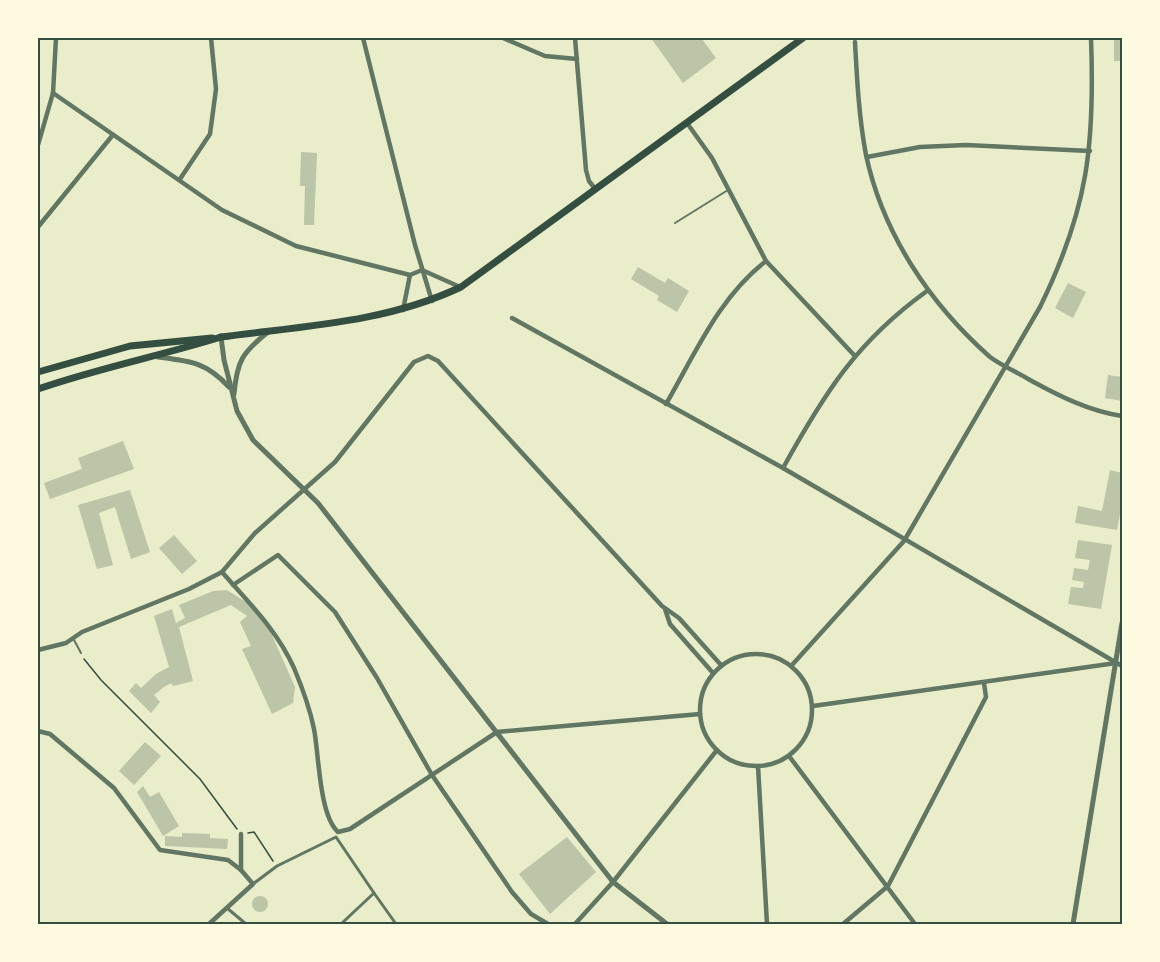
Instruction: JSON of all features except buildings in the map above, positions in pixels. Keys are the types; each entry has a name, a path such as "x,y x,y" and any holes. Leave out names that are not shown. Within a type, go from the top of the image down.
{"main road":[{"path":"38,372 130,346 221,338 349,321 403,310 432,301 461,287 803,38"},
{"path":"38,389 106,368 158,357 221,338"}],"street":[{"path":"38,145 53,93 56,38"},
{"path":"180,179 210,134 216,89 212,38"},
{"path":"363,38 422,270 432,301"},
{"path":"503,38 545,56 577,59"},
{"path":"575,38 586,170 589,182 596,190"},
{"path":"792,665 904,541 1040,307 1065,254 1083,195 1094,107 1091,38"},
{"path":"855,42 860,119 867,157 883,210 927,291 992,358 1057,395 1084,406 1122,416"},
{"path":"53,93 222,210 296,246 410,274 422,270 461,287"},
{"path":"687,123 712,158 766,261 854,355"},
{"path":"38,227 112,136"},
{"path":"867,157 920,147 966,145 1090,151"},
{"path":"666,404 725,302 744,278 766,261"},
{"path":"403,310 410,274"},
{"path":"783,468 818,405 854,355 899,311 927,291"},
{"path":"512,318 783,468 904,541 1054,624 1119,664"},
{"path":"234,399 237,369 242,358 269,331"},
{"path":"221,338 230,388 244,426 253,440 318,503 613,882 667,924"},
{"path":"38,650 74,640 82,632 189,590 222,572 255,533 335,462 414,362 428,356 438,362 665,609 679,618 721,665"},
{"path":"158,357 194,362 207,367 230,388"},
{"path":"233,585 278,555 335,612 377,678 432,775 512,891 531,914 548,924"},
{"path":"222,572 276,633 293,668 314,730 320,782 331,823 338,832 350,829 497,732 700,714"},
{"path":"665,609 670,624 713,673"},
{"path":"1073,924 1119,664 1122,623"},
{"path":"762,653 773,655 792,665 807,683 813,706 807,735 789,756 758,766 736,762 717,750 705,734 700,714 702,692 713,673 734,657 762,653"},
{"path":"813,706 1119,664"},
{"path":"843,924 888,886 986,697 984,683"},
{"path":"38,731 50,734 114,788 160,850 228,860 242,870 253,884"},
{"path":"575,924 613,882 717,750"},
{"path":"789,756 915,924"},
{"path":"758,766 768,924"},
{"path":"241,834 242,870"},
{"path":"209,924 253,884 277,866 336,837 396,924"},
{"path":"342,924 374,893"},
{"path":"227,908 246,924"}],"lane":[{"path":"675,223 728,190"},
{"path":"74,640 81,653"}],"path":[{"path":"81,653 101,680 200,779 241,834 254,832 277,866"}]}
